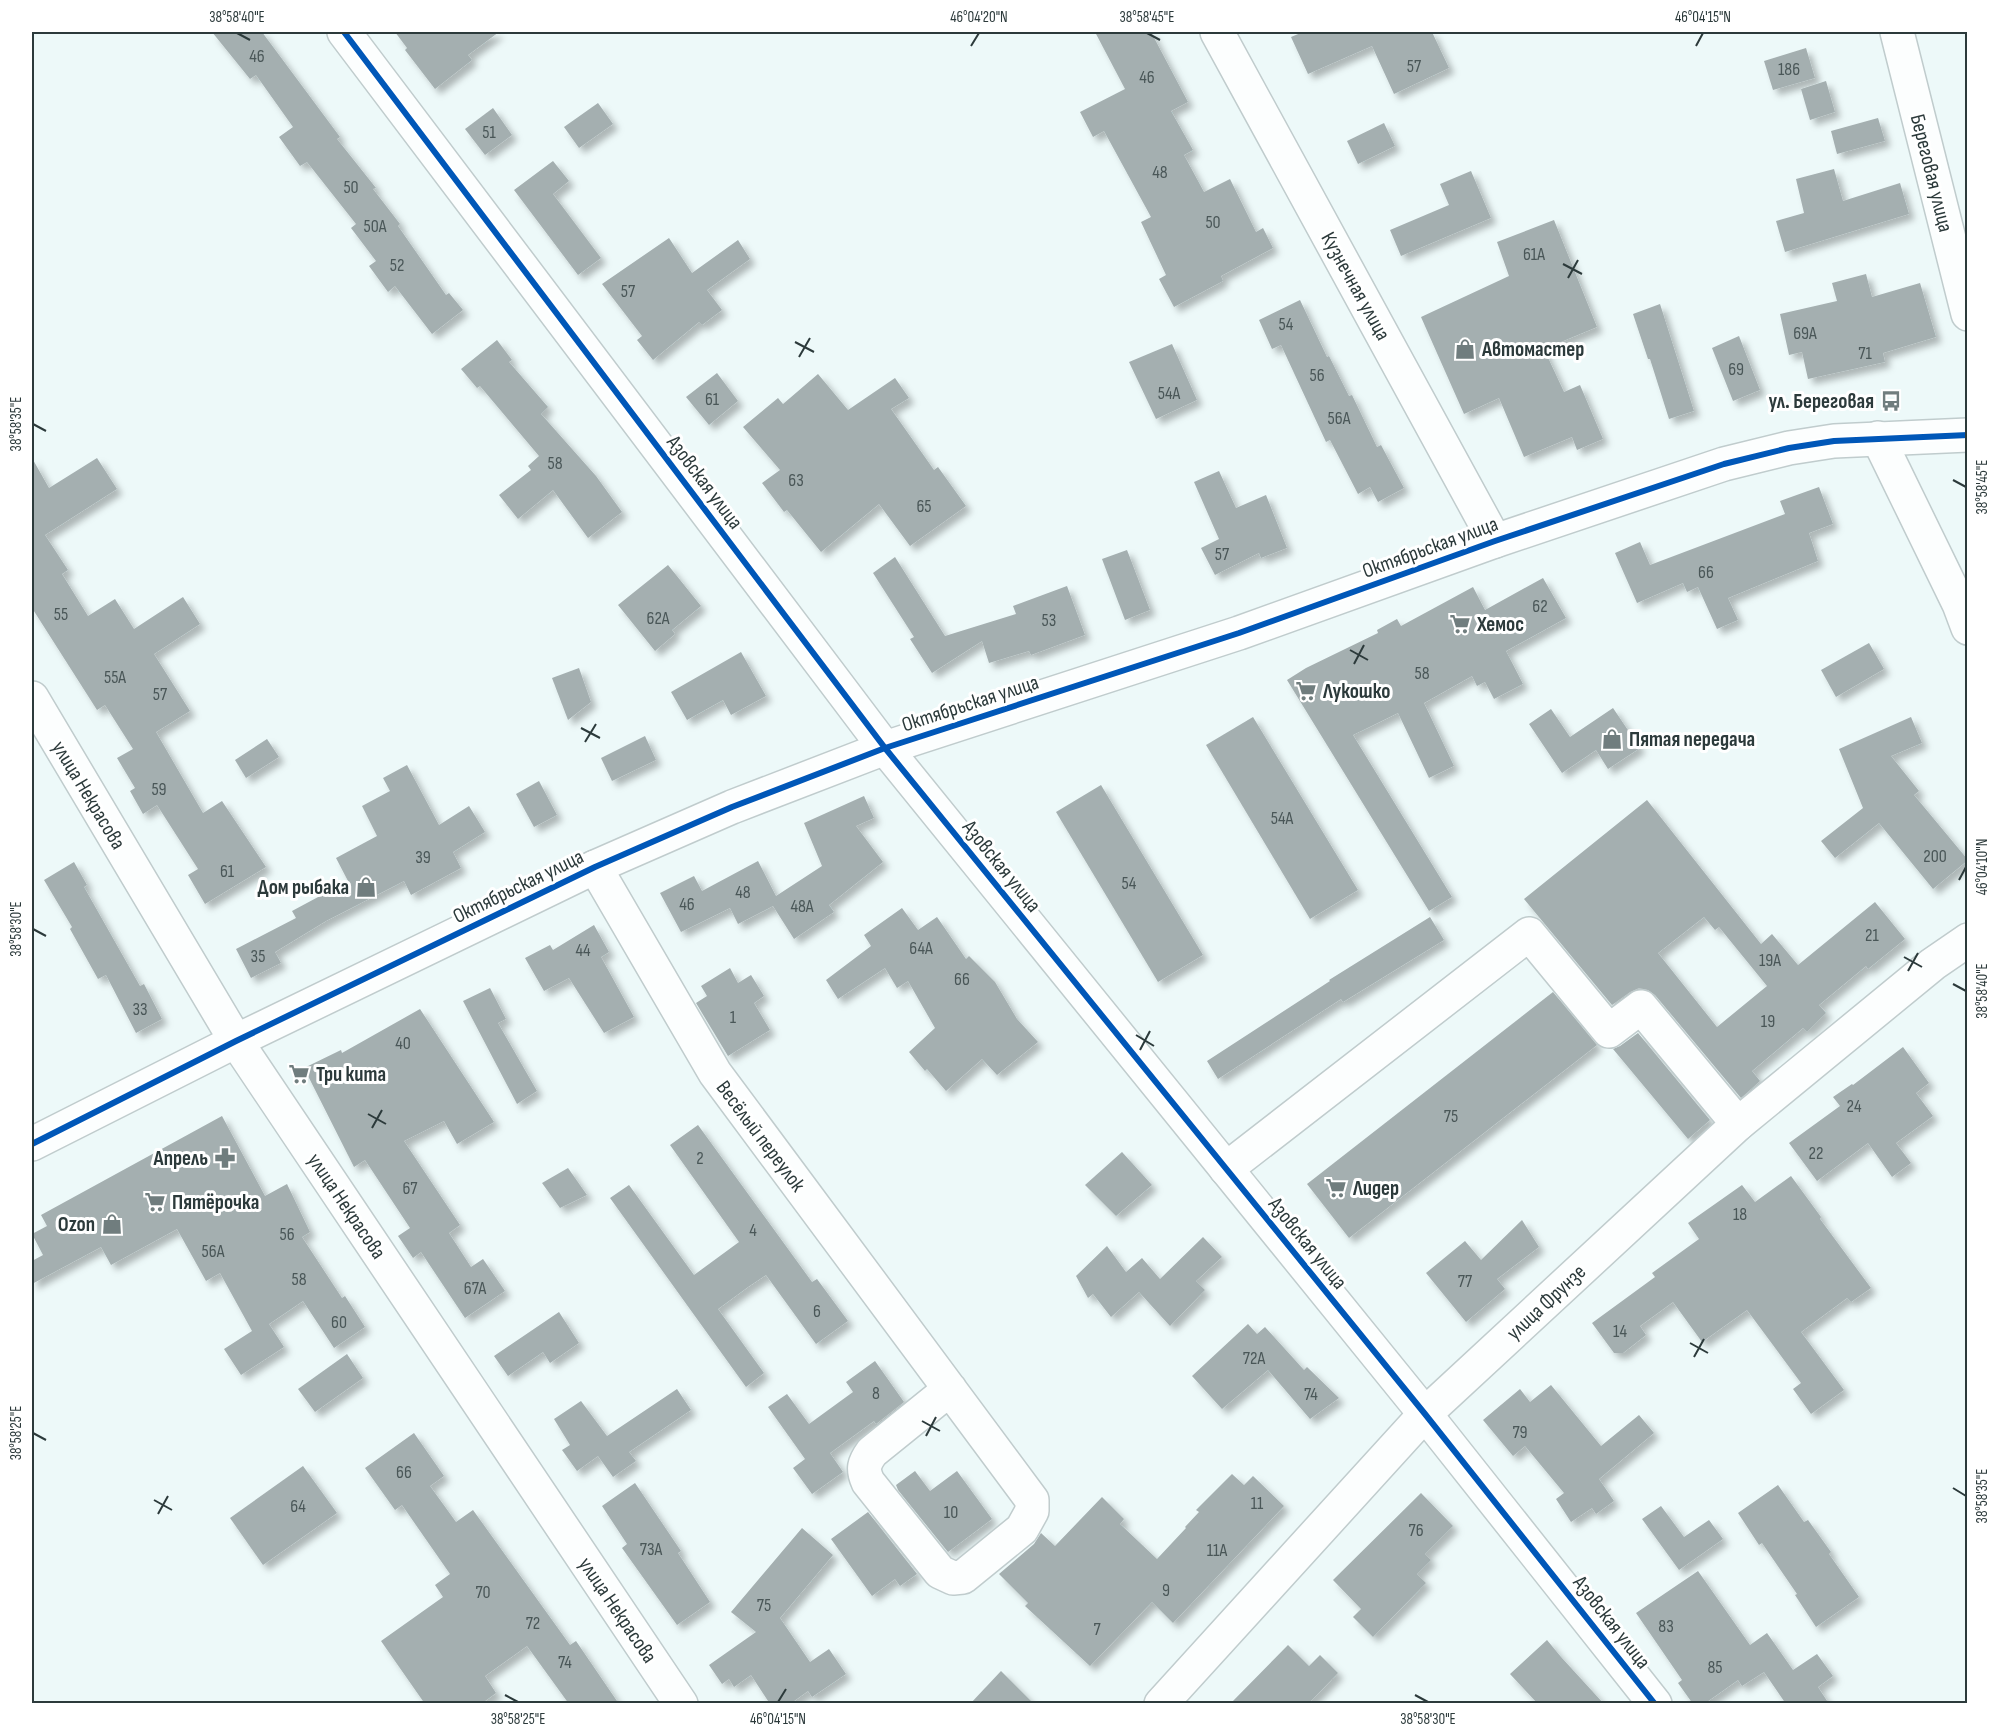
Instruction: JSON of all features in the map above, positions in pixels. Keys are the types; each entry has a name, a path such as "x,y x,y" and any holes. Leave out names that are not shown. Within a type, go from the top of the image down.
{"street":[{"name":"Азовская улица","path":"344,32 885,748 1425,1414 1655,1704"},
{"name":"Кузнечная улица","path":"1217,32 1496,541"},
{"name":"Береговая улица","path":"1897,32 1968,314"},
{"name":"Октябрьская улица","path":"32,1144 236,1041 595,867 732,807 885,748 1239,633 1496,541 1724,464 1788,448 1834,441 1968,435"},
{"path":"1878,438 1959,604 1968,628"},
{"name":"улица Некрасова","path":"32,698 236,1041 681,1704"},
{"name":"Весёлый переулок","path":"595,867 715,1073 950,1389 1032,1500 1032,1511 1022,1529 963,1577 952,1578 940,1572 868,1482 864,1472 865,1461 872,1452 950,1389"},
{"path":"1226,1169 1529,934 1609,1031 1641,1007 1738,1124"},
{"name":"улица Фрунзе","path":"1161,1704 1425,1414 1738,1124 1908,984 1968,940"}],"building":[{"path":"212,32 262,32 340,137 337,139 376,188 373,189 400,224 398,226 446,295 449,293 463,310 432,334 395,286 388,292 369,266 376,261 351,228 356,224 307,162 300,166 279,137 293,127 256,75 250,79"},
{"path":"395,32 499,32 468,55 472,60 435,89 405,50 407,48"},
{"path":"1095,32 1151,32 1188,102 1171,111 1193,150 1184,155 1204,192 1230,179 1256,232 1263,228 1273,248 1221,276 1223,281 1174,307 1159,279 1166,275 1141,222 1151,217 1104,131 1093,137 1080,112 1125,89"},
{"path":"1303,32 1432,32 1449,68 1394,94 1372,46 1308,74 1291,37"},
{"path":"1806,48 1815,78 1773,90 1764,61"},
{"path":"1826,81 1835,112 1810,120 1801,89"},
{"path":"598,103 613,124 579,148 564,127"},
{"path":"493,108 512,135 485,155 465,129"},
{"path":"1878,118 1885,141 1837,154 1831,131"},
{"path":"1384,123 1395,146 1358,164 1347,141"},
{"path":"553,161 569,181 553,194 601,258 578,275 514,190"},
{"path":"1834,169 1843,201 1900,183 1909,214 1785,252 1776,221 1804,213 1796,179"},
{"path":"1471,171 1491,218 1401,256 1390,230 1449,205 1440,184"},
{"path":"1554,220 1597,327 1544,349 1564,392 1580,385 1603,439 1577,450 1572,437 1524,457 1499,398 1464,414 1421,317 1509,276 1497,242"},
{"path":"669,238 692,273 738,240 750,259 707,290 722,310 702,325 699,322 653,360 637,340 642,336 602,284"},
{"path":"1866,274 1872,297 1920,283 1936,337 1883,353 1885,362 1808,379 1802,352 1789,355 1780,314 1837,301 1832,283"},
{"path":"1300,300 1327,357 1329,356 1349,396 1352,395 1377,447 1381,445 1404,488 1378,502 1370,487 1358,494 1330,440 1326,442 1281,345 1272,349 1259,320"},
{"path":"1660,304 1694,411 1669,419 1633,314"},
{"path":"1739,336 1760,390 1733,401 1712,348"},
{"path":"497,340 512,360 509,362 548,407 541,414 596,476 622,512 588,538 553,490 518,519 499,495 531,470 528,466 539,456 480,386 477,388 461,369"},
{"path":"1172,344 1197,400 1156,419 1129,362"},
{"path":"717,373 738,401 709,425 686,397"},
{"path":"818,374 848,410 895,378 909,398 891,409 934,470 938,467 966,506 910,546 879,504 821,552 787,510 784,512 762,483 780,470 743,427 778,398 783,404"},
{"path":"32,458 49,488 97,458 117,489 45,535 68,570 62,574 88,616 115,599 134,629 183,597 200,624 154,654 190,711 156,732 203,813 222,801 266,867 205,904 188,875 198,869 157,805 143,814 130,791 135,788 117,758 133,749 105,705 97,710 32,608"},
{"path":"1219,471 1236,508 1266,495 1287,548 1261,558 1259,553 1215,575 1201,548 1219,539 1194,482"},
{"path":"1819,487 1833,524 1809,533 1818,561 1728,598 1738,620 1717,629 1698,587 1687,592 1683,583 1637,603 1615,553 1640,542 1650,565 1785,514 1780,501"},
{"path":"1127,550 1150,610 1125,620 1102,559"},
{"path":"895,557 945,636 1016,614 1013,606 1067,586 1085,635 1031,655 1029,651 989,663 982,641 932,673 910,639 914,637 873,573"},
{"path":"668,565 701,606 672,630 675,634 655,651 618,605"},
{"path":"1543,578 1566,618 1506,651 1523,684 1494,699 1485,682 1477,686 1472,676 1424,703 1454,766 1429,778 1398,713 1353,735 1452,897 1429,911 1287,680 1306,668 1378,633 1377,630 1397,619 1401,626 1473,587 1485,610"},
{"path":"1869,643 1884,669 1836,697 1821,670"},
{"path":"741,652 766,696 731,715 723,700 687,720 671,692"},
{"path":"579,668 591,702 568,720 552,678"},
{"path":"1613,708 1640,748 1608,769 1596,750 1562,773 1529,724 1551,709 1570,737"},
{"path":"1253,717 1358,890 1310,919 1206,745"},
{"path":"1911,717 1922,743 1891,756 1919,791 1914,795 1968,860 1933,889 1879,823 1835,858 1821,841 1863,808 1839,749"},
{"path":"645,736 656,760 612,781 601,758"},
{"path":"267,739 279,757 246,778 235,760"},
{"path":"407,765 439,825 469,806 485,832 453,852 461,868 411,895 404,881 326,921 275,952 281,963 251,978 236,949 296,918 292,911 348,881 336,858 377,836 362,806 390,791 383,778"},
{"path":"539,781 557,815 534,827 516,794"},
{"path":"1101,785 1203,955 1158,982 1056,812"},
{"path":"864,796 874,818 856,826 883,862 829,905 834,912 794,939 773,906 738,924 730,908 681,932 660,893 694,876 702,891 758,861 776,896 822,866 804,823"},
{"path":"1647,800 1761,944 1772,934 1798,965 1875,902 1905,939 1868,969 1866,966 1819,1005 1826,1013 1807,1032 1803,1028 1752,1071 1760,1081 1741,1098 1655,995 1639,988 1612,1005 1524,899","holes":["1704,917 1715,930 1719,927 1767,986 1717,1027 1658,953"]},
{"path":"74,862 87,885 84,887 140,986 144,984 162,1019 136,1033 106,975 98,979 70,929 72,927 44,880"},
{"path":"902,908 918,930 937,917 966,959 969,956 995,982 1017,1019 1038,1042 997,1075 982,1059 946,1091 927,1069 925,1071 909,1052 935,1028 908,981 897,988 885,968 838,999 826,980 871,946 864,935"},
{"path":"1430,917 1444,940 1343,1002 1341,999 1218,1079 1207,1061 1329,980"},
{"path":"594,925 609,952 601,957 634,1017 604,1033 569,978 544,991 525,958 550,945 553,950"},
{"path":"730,968 738,983 751,975 764,996 754,1003 770,1030 728,1056 696,1003 707,996 701,986"},
{"path":"490,988 506,1019 498,1023 537,1091 517,1104 463,1001"},
{"path":"1553,992 1597,1045 1349,1238 1307,1184"},
{"path":"420,1009 494,1122 457,1144 444,1121 404,1141 460,1225 449,1233 471,1267 483,1259 505,1291 465,1318 421,1252 413,1258 398,1236 410,1228 365,1160 354,1167 304,1068 341,1050 342,1053"},
{"path":"1638,1033 1710,1120 1688,1139 1613,1049"},
{"path":"1903,1047 1929,1083 1916,1093 1933,1116 1896,1143 1911,1163 1892,1177 1868,1143 1817,1181 1789,1143 1840,1106 1833,1097 1853,1085"},
{"path":"222,1116 265,1196 287,1184 310,1232 302,1237 342,1298 345,1296 365,1327 334,1348 303,1301 269,1324 284,1347 241,1375 224,1349 252,1331 220,1273 206,1281 177,1229 111,1265 101,1247 32,1284 32,1261 43,1255 32,1234 47,1226 41,1215"},
{"path":"698,1125 812,1282 817,1279 848,1321 816,1344 766,1275 718,1309 764,1373 746,1387 610,1198 629,1185 694,1275 739,1242 670,1145"},
{"path":"1122,1152 1152,1185 1116,1216 1085,1185"},
{"path":"568,1168 587,1195 560,1208 542,1183"},
{"path":"1791,1176 1871,1288 1851,1302 1847,1298 1801,1332 1844,1390 1811,1414 1793,1389 1801,1383 1747,1310 1702,1342 1673,1302 1640,1326 1646,1335 1623,1353 1614,1353 1592,1323 1655,1277 1652,1273 1699,1239 1688,1223 1742,1185 1755,1202"},
{"path":"1522,1220 1539,1247 1497,1279 1505,1289 1466,1322 1426,1273 1465,1241 1481,1260"},
{"path":"1203,1237 1222,1257 1196,1281 1205,1290 1170,1326 1139,1292 1111,1317 1093,1294 1088,1298 1076,1276 1107,1246 1126,1272 1142,1258 1160,1279"},
{"path":"559,1312 579,1343 550,1363 543,1352 508,1376 494,1356"},
{"path":"1248,1324 1257,1334 1265,1327 1304,1370 1307,1367 1339,1398 1310,1419 1268,1370 1222,1409 1192,1376"},
{"path":"347,1354 363,1378 315,1412 298,1389"},
{"path":"875,1361 904,1402 876,1424 874,1421 830,1453 843,1472 812,1494 793,1468 805,1459 768,1407 787,1394 809,1424 853,1392 846,1382"},
{"path":"1551,1385 1601,1446 1639,1415 1654,1433 1599,1479 1614,1501 1596,1514 1592,1508 1571,1522 1556,1499 1564,1493 1525,1446 1513,1456 1483,1420 1520,1389 1530,1402"},
{"path":"677,1389 691,1410 629,1452 636,1461 613,1477 598,1456 577,1471 562,1450 570,1445 554,1419 581,1401 607,1436"},
{"path":"414,1433 444,1476 430,1486 456,1522 473,1510 570,1645 576,1641 619,1704 569,1704 527,1646 485,1676 496,1693 481,1704 425,1704 381,1641 443,1597 435,1585 450,1574 402,1505 395,1510 365,1468"},
{"path":"303,1466 337,1513 263,1565 230,1518"},
{"path":"915,1471 930,1491 957,1471 992,1519 948,1552 898,1490 896,1485"},
{"path":"1232,1474 1244,1485 1253,1476 1284,1506 1173,1623 1152,1602 1090,1666 1025,1606 1028,1603 999,1574 1034,1544 1041,1533 1055,1546 1102,1497 1124,1519 1120,1524 1157,1559 1199,1512 1196,1510"},
{"path":"635,1483 681,1551 678,1553 710,1602 677,1625 622,1548 627,1544 602,1506"},
{"path":"1778,1485 1804,1522 1808,1520 1859,1597 1816,1627 1795,1595 1797,1594 1762,1543 1759,1545 1738,1513"},
{"path":"1421,1493 1453,1526 1425,1554 1431,1560 1417,1574 1426,1583 1373,1637 1353,1617 1361,1609 1333,1580"},
{"path":"1661,1506 1684,1537 1709,1520 1723,1539 1679,1570 1642,1519"},
{"path":"868,1512 917,1574 900,1586 895,1579 872,1596 831,1539"},
{"path":"802,1528 833,1555 780,1618 810,1662 829,1649 846,1674 812,1697 808,1691 790,1704 770,1704 751,1675 734,1687 729,1679 722,1684 709,1665 756,1632 731,1612"},
{"path":"1698,1571 1750,1645 1767,1633 1793,1670 1817,1654 1833,1676 1818,1687 1829,1704 1786,1704 1764,1672 1742,1686 1738,1680 1704,1704 1693,1704 1678,1683 1682,1680 1636,1613"},
{"path":"1547,1640 1604,1704 1538,1704 1510,1674"},
{"path":"1288,1645 1309,1666 1320,1655 1338,1673 1308,1704 1230,1704"},
{"path":"1001,1671 1034,1704 970,1704"}],"cycle path":[{"path":"344,32 885,748 1425,1414 1655,1704"},
{"path":"32,1144 236,1041 595,867 732,807 885,748 1239,633 1495,541 1724,464 1789,448 1834,441 1968,435"}],"place":[{"name":"Автомастер","path":"1465,349"},
{"name":"ул. Береговая","path":"1891,401"},
{"name":"Хемос","path":"1460,624"},
{"name":"Лукошко","path":"1306,691"},
{"name":"Пятая передача","path":"1612,739"},
{"name":"Дом рыбака","path":"366,887"},
{"name":"Три кита","path":"299,1074"},
{"name":"Апрель","path":"225,1158"},
{"name":"Лидер","path":"1336,1188"},
{"name":"Пятёрочка","path":"155,1202"},
{"name":"Ozon","path":"112,1224"}]}
